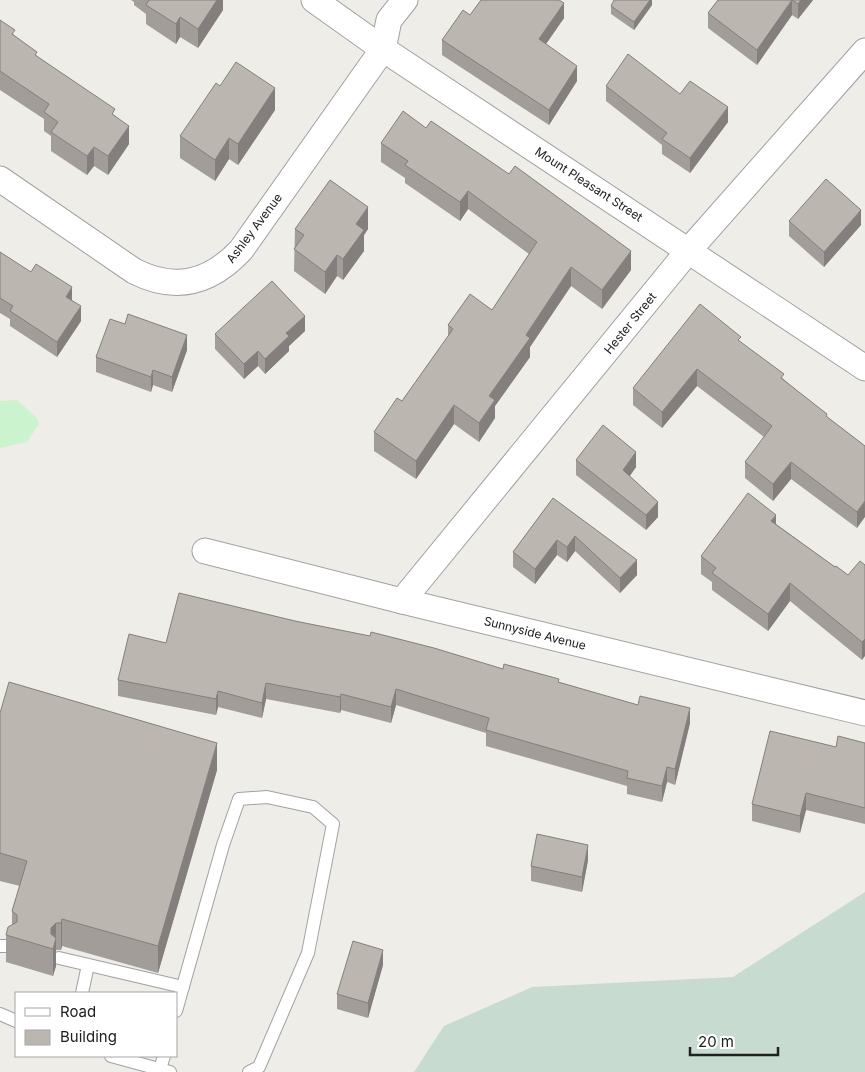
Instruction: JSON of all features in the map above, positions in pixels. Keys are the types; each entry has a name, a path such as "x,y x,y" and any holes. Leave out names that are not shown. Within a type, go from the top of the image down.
{"street":[{"name":"Mount Pleasant Street","path":"314,0 383,49 865,368"},
{"name":"Ashley Avenue","path":"0,180 134,271 151,280 170,283 190,282 226,266 241,250 383,49 389,20 406,0"},
{"name":"Hester Street","path":"402,601 689,250 865,50"},
{"name":"Sunnyside Avenue","path":"205,550 402,601 865,713"}],"lane":[{"path":"178,1004 223,845 239,799 267,797 313,806 333,824 308,953 259,1067 249,1072"},
{"path":"59,958 183,987"},
{"path":"82,992 88,965"},
{"path":"0,1014 15,1021"},
{"path":"115,1057 165,1071 164,1057"}],"green space":[{"path":"17,400 37,418 39,424 27,442 0,448 0,401"},
{"path":"865,892 865,1072 414,1072 444,1026 532,987 733,977"}],"building":[{"path":"149,0 217,0 198,29 180,17 176,24 146,5"},
{"path":"481,0 559,0 564,3 539,39 577,66 549,110 442,40 463,10 470,15"},
{"path":"614,0 650,0 634,22 611,6"},
{"path":"718,0 792,0 757,50 708,13"},
{"path":"792,0 801,0 798,4"},
{"path":"0,20 15,30 12,34 37,52 35,55 115,109 112,114 129,126 108,156 94,147 87,156 51,132 58,122 44,112 49,104 0,71"},
{"path":"628,54 680,94 690,81 728,107 690,158 662,139 667,133 606,86"},
{"path":"236,62 275,88 238,144 229,138 215,160 180,136 216,83 220,86"},
{"path":"403,111 426,128 431,121 509,174 515,166 631,251 602,290 571,267 526,335 530,338 489,396 495,400 479,423 454,405 416,461 374,432 397,398 402,401 453,329 448,325 470,294 492,310 537,242 468,191 460,202 405,165 408,161 381,143"},
{"path":"826,179 861,210 824,252 789,221"},
{"path":"330,180 368,207 356,224 364,230 343,259 337,255 325,272 294,249 304,235 295,229"},
{"path":"0,252 31,272 36,264 72,287 66,297 81,306 57,342 10,311 13,306 0,298"},
{"path":"272,281 305,316 286,333 289,336 265,359 258,351 244,364 215,334"},
{"path":"700,304 741,337 738,340 784,374 781,378 865,446 865,501 857,512 791,462 773,484 745,462 772,426 697,369 662,412 633,388"},
{"path":"128,314 187,335 172,377 153,370 151,377 96,357 110,319 125,324"},
{"path":"603,425 636,452 623,470 658,502 646,515 576,460"},
{"path":"748,493 776,515 771,521 848,575 860,561 865,565 865,639 862,642 790,583 768,614 712,573 716,568 701,556"},
{"path":"553,498 637,560 620,578 575,536 567,547 557,540 535,569 513,552"},
{"path":"179,593 295,621 370,636 371,632 434,648 503,669 504,664 559,679 558,682 638,705 640,696 690,708 675,769 667,767 662,786 627,778 628,771 486,730 489,718 396,689 391,707 341,694 340,697 266,683 262,703 218,691 216,699 118,680 129,634 166,643"},
{"path":"9,682 217,743 158,946 62,919 61,923 56,923 51,928 51,934 56,938 53,949 6,935 8,927 17,922 17,915 12,911 27,861 0,853 0,713"},
{"path":"770,731 836,747 838,736 865,743 865,808 806,793 800,816 752,804"},
{"path":"537,834 588,845 582,877 531,866"},
{"path":"353,941 383,950 368,1003 337,994"}]}
